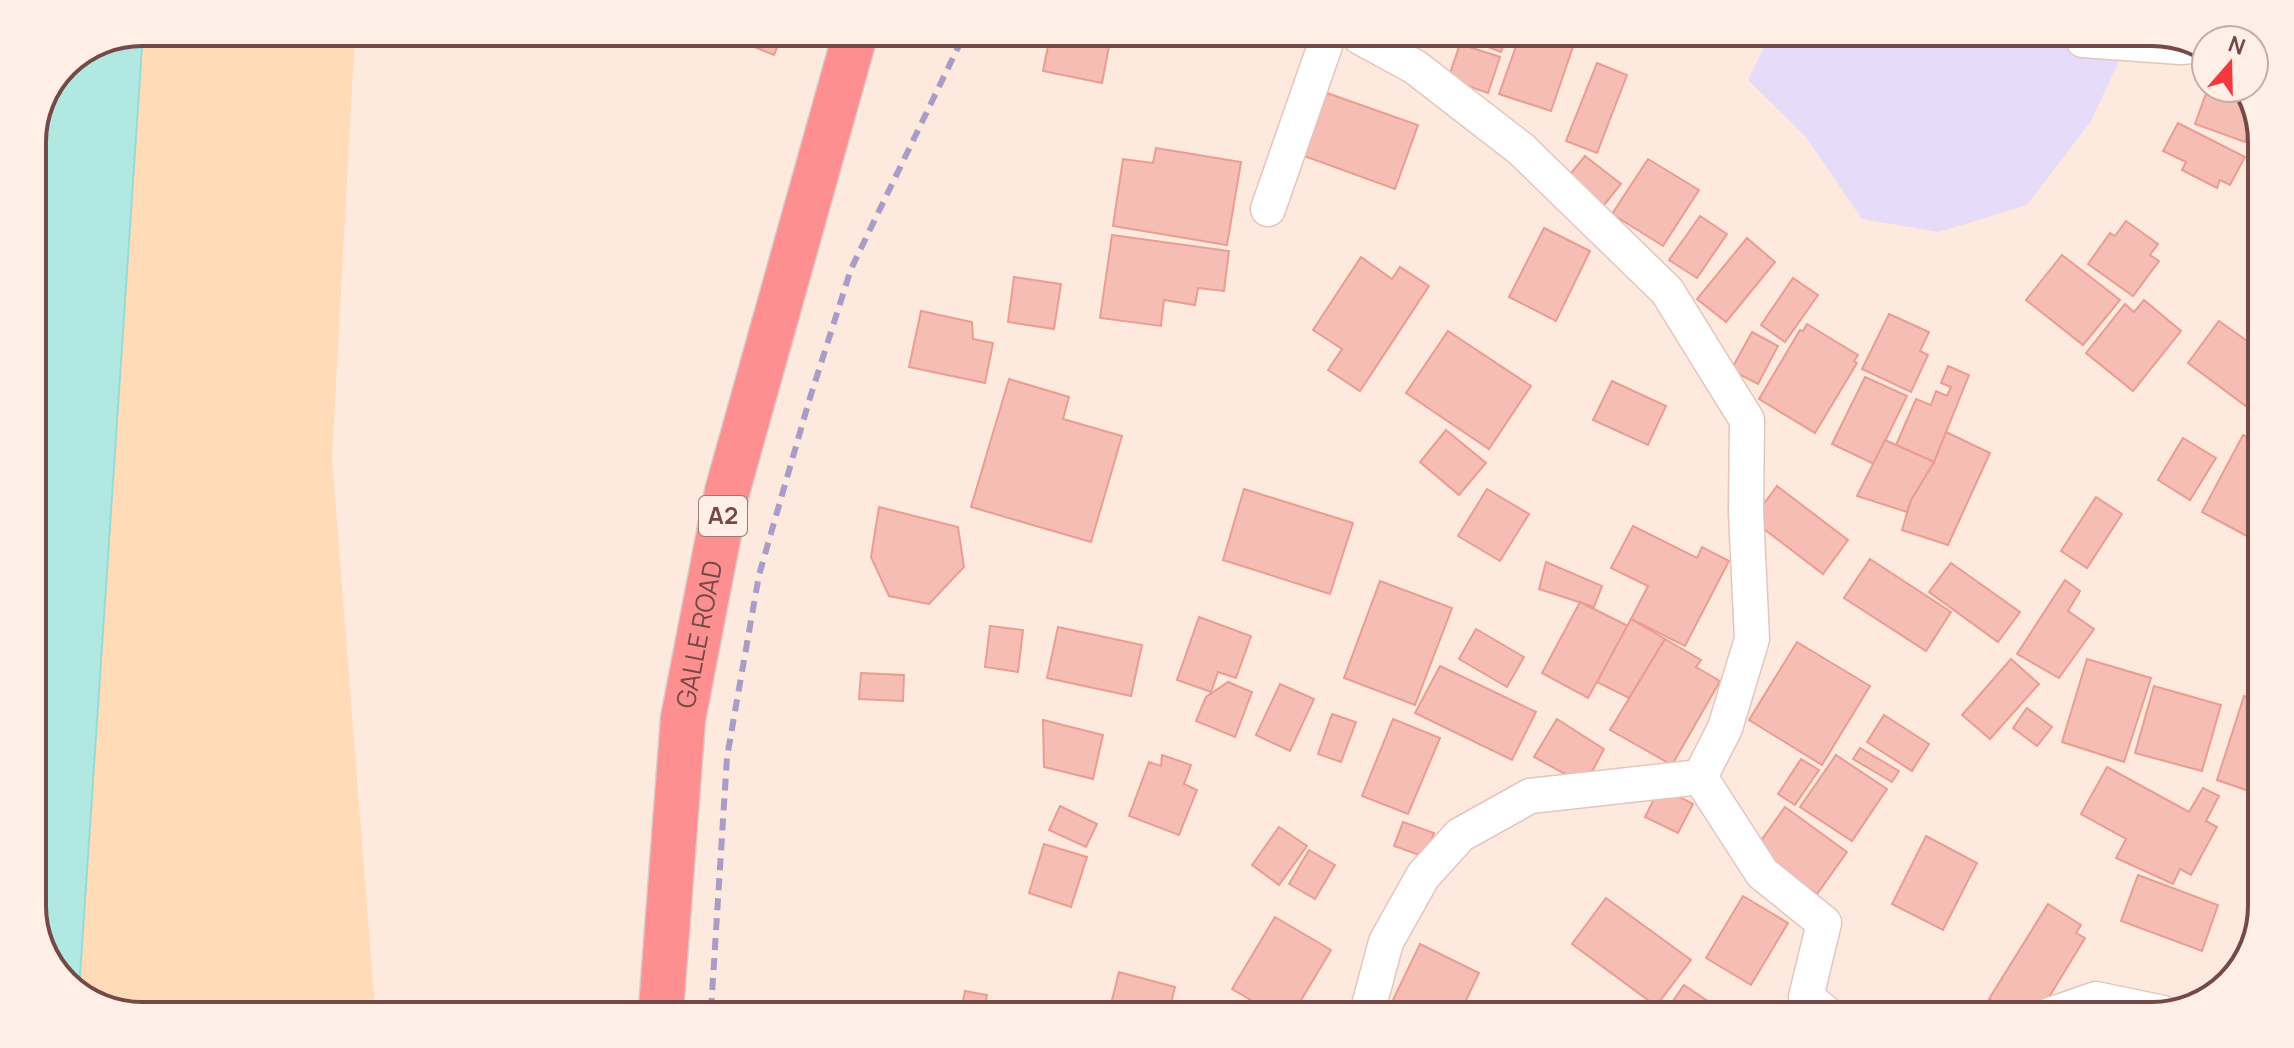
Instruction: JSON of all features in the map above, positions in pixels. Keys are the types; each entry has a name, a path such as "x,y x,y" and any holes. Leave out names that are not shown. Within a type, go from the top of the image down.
{"highway":[{"name":"GALLE ROAD","path":"662,1002 683,719 727,492 852,46"}],"street":[{"path":"1268,209 1325,46"},
{"path":"1396,46 1420,52 1667,291 1747,420 1746,513 1752,639 1725,728 1700,777"},
{"path":"1370,1002 1386,942 1423,876 1460,835 1530,796 1700,777"},
{"path":"1700,777 1762,873 1824,923 1806,997 1812,1002"},
{"path":"2087,1002 2096,999 2110,1002"}],"shaded area":[{"path":"1765,46 2126,46 2091,121 2027,205 1939,232 1862,219 1806,137 1748,80"}],"sand":[{"path":"142,46 354,46 332,458 374,1002 142,1002 105,995 80,979"}],"water":[{"path":"142,46 80,979 56,949 46,913 46,135 56,99 79,70 111,51"}],"building":[{"path":"752,46 778,46 774,55"},
{"path":"1048,46 1109,46 1102,83 1043,71"},
{"path":"1459,46 1500,57 1488,93 1448,79"},
{"path":"1485,46 1503,46 1501,52"},
{"path":"1516,46 1573,46 1551,111 1499,94"},
{"path":"1597,63 1627,75 1597,153 1566,141"},
{"path":"1327,93 1418,125 1395,189 1304,156"},
{"path":"2202,104 2240,104 2248,134 2245,142 2195,124"},
{"path":"2178,123 2245,157 2230,185 2220,180 2217,188 2182,170 2186,162 2163,151"},
{"path":"1156,148 1241,162 1227,245 1113,226 1123,159 1153,163"},
{"path":"1585,156 1621,184 1604,205 1568,177"},
{"path":"1648,159 1699,190 1663,246 1612,214"},
{"path":"1700,216 1727,234 1697,278 1669,260"},
{"path":"2126,221 2158,244 2150,255 2159,261 2133,296 2088,264 2110,233 2115,236"},
{"path":"1544,228 1590,251 1556,321 1509,297"},
{"path":"1112,235 1229,251 1224,291 1198,288 1195,305 1164,300 1161,326 1100,318"},
{"path":"1747,238 1775,262 1726,322 1697,299"},
{"path":"2062,255 2120,300 2083,345 2026,300"},
{"path":"1361,257 1392,279 1400,267 1429,286 1360,391 1328,370 1342,349 1313,330"},
{"path":"1014,277 1061,284 1054,329 1008,322"},
{"path":"1793,278 1818,295 1785,342 1761,325"},
{"path":"2144,300 2181,331 2133,391 2086,353 2125,304 2134,312"},
{"path":"921,311 972,322 973,339 993,343 985,383 909,367"},
{"path":"1889,314 1929,332 1920,351 1928,355 1911,392 1862,369"},
{"path":"2219,321 2248,342 2248,406 2247,407 2188,363"},
{"path":"1807,324 1858,355 1854,361 1857,363 1815,433 1759,399 1800,330 1803,331"},
{"path":"1448,331 1531,386 1489,449 1406,393"},
{"path":"1752,332 1778,346 1758,384 1731,370"},
{"path":"1948,366 1969,375 1934,462 1896,445 1916,399 1931,405 1936,391 1947,396 1951,387 1941,383"},
{"path":"1865,377 1907,396 1874,464 1832,444"},
{"path":"1009,379 1069,397 1063,419 1122,436 1091,542 971,507"},
{"path":"1612,381 1666,406 1648,445 1593,420"},
{"path":"1446,430 1486,463 1459,495 1420,462"},
{"path":"1946,432 1990,453 1948,545 1902,530 1911,500 1934,462"},
{"path":"2243,435 2248,438 2248,537 2202,512"},
{"path":"2183,438 2216,458 2190,500 2158,480"},
{"path":"1885,440 1934,462 1907,512 1857,496"},
{"path":"1777,486 1848,540 1823,574 1752,520"},
{"path":"1244,489 1353,523 1330,594 1223,560"},
{"path":"1487,489 1529,514 1500,561 1458,536"},
{"path":"2096,497 2122,514 2087,568 2061,551"},
{"path":"879,507 958,527 964,567 929,604 889,596 871,557"},
{"path":"1633,526 1697,558 1702,547 1729,561 1685,646 1631,619 1648,586 1611,568"},
{"path":"1870,559 1951,612 1926,651 1844,598"},
{"path":"1546,562 1602,586 1594,607 1539,589"},
{"path":"1951,563 2020,612 1998,642 1929,592"},
{"path":"2065,580 2080,591 2068,611 2094,629 2059,678 2017,654"},
{"path":"1380,581 1452,608 1415,705 1344,678"},
{"path":"1580,602 1628,626 1588,698 1542,673"},
{"path":"1199,617 1251,636 1236,678 1218,672 1211,692 1177,680"},
{"path":"1631,619 1665,639 1629,698 1597,682"},
{"path":"990,626 1023,630 1018,672 985,667"},
{"path":"1058,627 1142,645 1131,696 1047,678"},
{"path":"1476,629 1524,657 1507,687 1459,659"},
{"path":"1665,639 1701,660 1696,667 1720,681 1672,765 1610,730"},
{"path":"1797,642 1870,686 1822,765 1749,720"},
{"path":"2011,659 2039,684 1990,739 1962,715"},
{"path":"2087,659 2151,678 2124,762 2062,742"},
{"path":"1440,666 1536,712 1512,760 1415,713"},
{"path":"861,673 904,675 903,701 859,699"},
{"path":"1228,682 1252,692 1235,737 1196,721 1206,697"},
{"path":"1280,684 1314,699 1290,751 1256,735"},
{"path":"2154,686 2221,705 2202,771 2135,753"},
{"path":"2244,696 2248,697 2248,791 2217,780"},
{"path":"2027,708 2052,727 2037,746 2013,728"},
{"path":"1332,714 1356,722 1341,762 1318,754"},
{"path":"1884,715 1929,744 1912,771 1867,742"},
{"path":"1393,719 1440,738 1408,814 1362,796"},
{"path":"1557,719 1604,749 1585,785 1534,757"},
{"path":"1043,720 1103,735 1093,779 1044,767"},
{"path":"1860,748 1899,771 1892,782 1853,759"},
{"path":"1162,755 1191,765 1184,784 1197,790 1179,835 1129,816 1149,762 1161,766"},
{"path":"1836,755 1887,789 1852,841 1800,807"},
{"path":"1801,759 1819,770 1795,805 1778,794"},
{"path":"2107,767 2189,812 2203,788 2219,796 2206,821 2217,827 2191,875 2180,869 2173,884 2116,858 2126,839 2081,814"},
{"path":"1660,787 1693,804 1678,833 1645,817"},
{"path":"1060,806 1097,824 1086,847 1049,830"},
{"path":"1785,807 1847,852 1817,894 1755,849"},
{"path":"1403,822 1434,833 1425,857 1394,846"},
{"path":"1279,827 1307,846 1279,885 1252,865"},
{"path":"1926,836 1977,863 1943,930 1892,904"},
{"path":"1044,844 1087,857 1071,907 1029,893"},
{"path":"1309,850 1335,865 1315,899 1289,884"},
{"path":"2138,875 2218,905 2202,951 2121,921"},
{"path":"1743,896 1788,923 1751,985 1706,958"},
{"path":"1606,898 1691,960 1659,1002 1651,1002 1572,944"},
{"path":"2048,904 2081,925 2076,933 2085,938 2046,1002 1994,1002 1989,999"},
{"path":"1275,917 1331,950 1300,1002 1254,1002 1232,989"},
{"path":"1420,944 1479,973 1465,1002 1392,1002"},
{"path":"1119,972 1175,987 1171,1002 1112,1002"},
{"path":"1684,985 1709,1002 1672,1002"},
{"path":"965,991 987,995 986,1002 963,1002"}],"railway":[{"path":"712,1002 727,757 759,575 851,269 959,46"}]}
